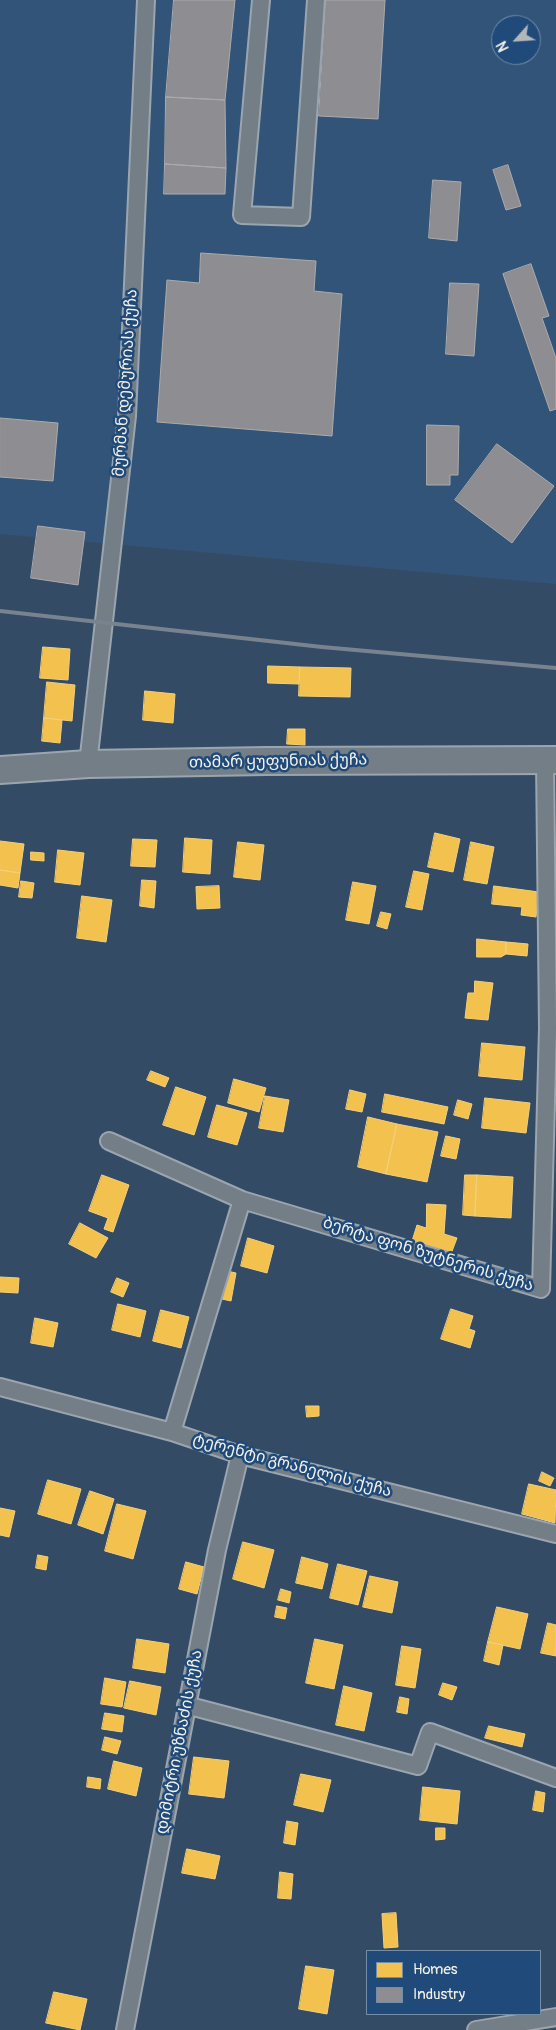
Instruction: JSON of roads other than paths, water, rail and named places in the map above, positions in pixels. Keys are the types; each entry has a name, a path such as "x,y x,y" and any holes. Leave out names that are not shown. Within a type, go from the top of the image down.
{"main road":[{"name":"თამარ ყუფუნიას ქუჩა","path":"0,770 88,764 551,760"}],"street":[{"name":"მურმან დემურიას ქუჩა","path":"88,764 127,416 146,0"},
{"path":"261,0 242,215 301,218 316,0"},
{"name":"ბერტა ფონ ზუტნერის ქუჩა","path":"242,1200 541,1289 548,1028 551,760"},
{"path":"109,1141 242,1200 172,1432"},
{"name":"ტერენტი გრანელის ქუჩა","path":"0,1387 172,1432 240,1455 556,1534"},
{"name":"დიმიტრი უზნაძის ქუჩა","path":"125,2030 217,1550 240,1455"},
{"path":"186,1705 418,1766 430,1732 556,1778"},
{"path":"476,2030 556,2017"}],"railway":[{"path":"0,611 322,647 556,668"}]}
